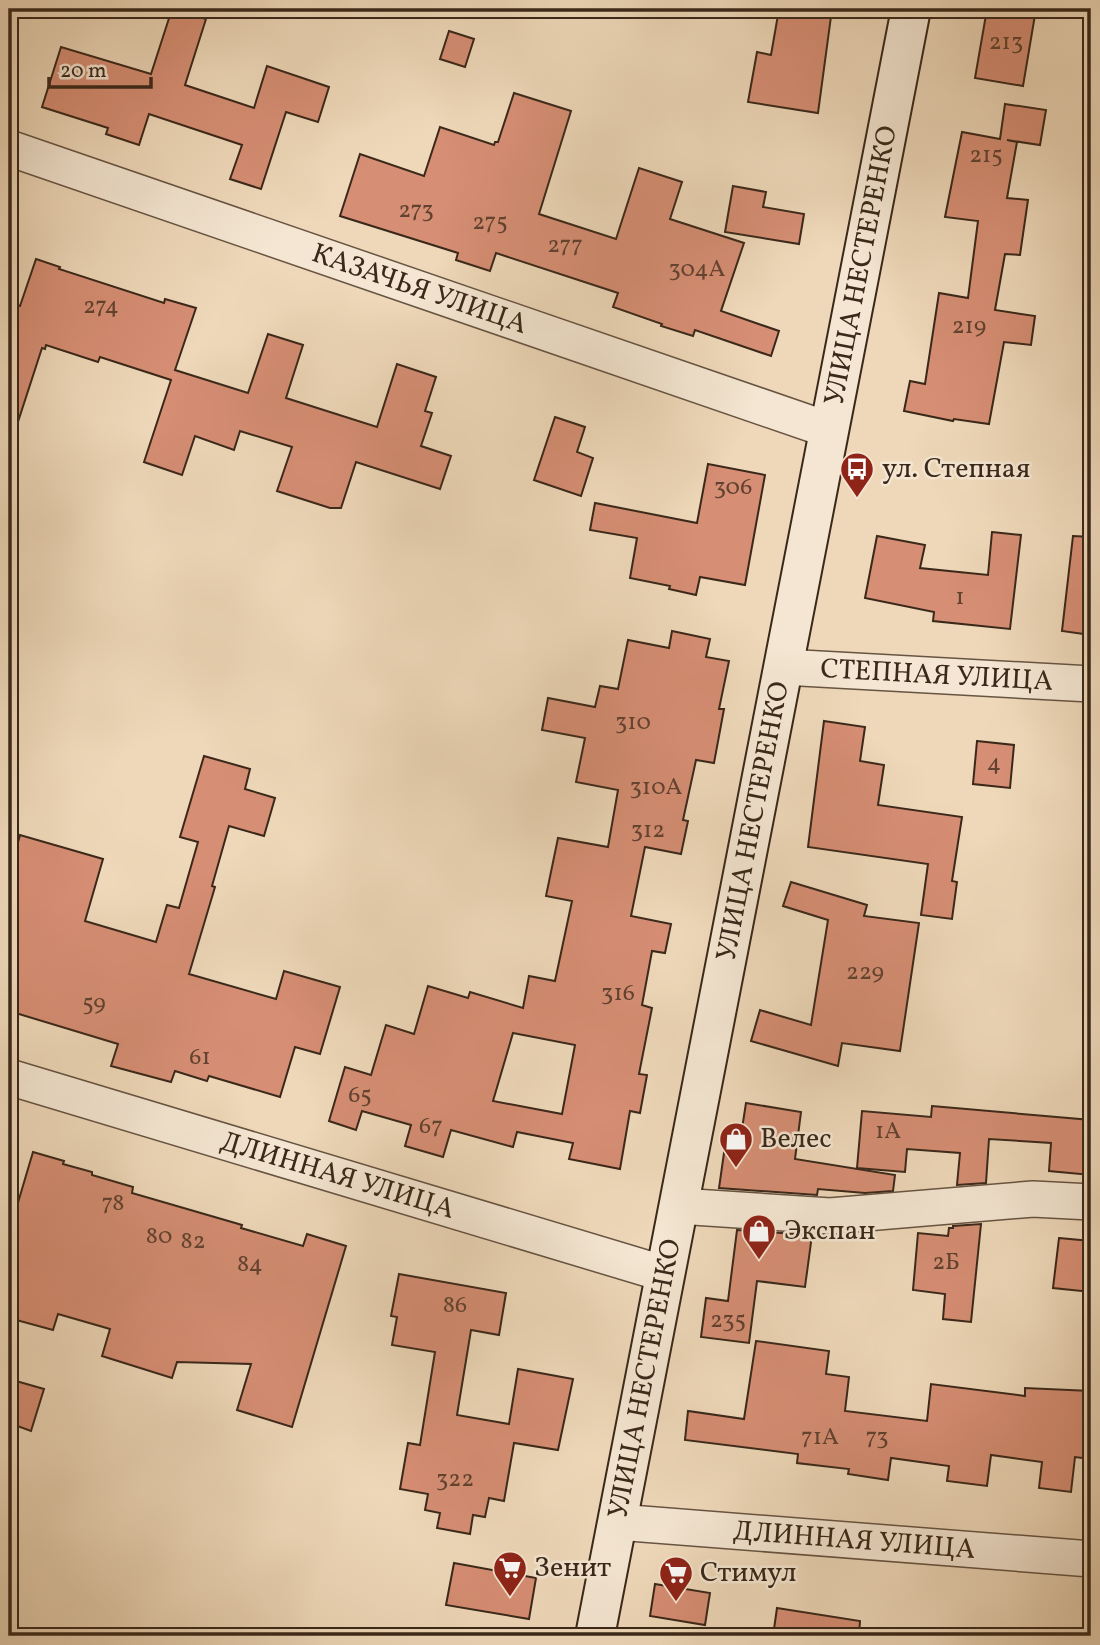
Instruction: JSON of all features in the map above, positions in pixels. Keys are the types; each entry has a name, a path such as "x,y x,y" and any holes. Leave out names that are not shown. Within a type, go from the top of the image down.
{"street":[{"name":"УЛИЦА НЕСТЕРЕНКО","path":"595,1636 911,9"},
{"name":"КАЗАЧЬЯ УЛИЦА","path":"9,148 828,430"},
{"name":"СТЕПНАЯ УЛИЦА","path":"783,667 1091,684"},
{"name":"ДЛИННАЯ УЛИЦА","path":"9,1077 665,1274"},
{"path":"678,1206 830,1216 1033,1199 1091,1202"},
{"name":"ДЛИННАЯ УЛИЦА","path":"617,1522 1091,1559"}],"building":[{"path":"172,9 206,19 185,85 254,108 267,66 329,87 318,122 286,112 261,189 230,179 242,145 149,114 139,145 106,134 108,128 42,107 61,47 151,74"},
{"path":"779,9 832,9 818,113 748,102 757,52 771,55"},
{"path":"987,9 1036,9 1023,86 975,78"},
{"path":"449,31 474,39 465,67 440,59"},
{"path":"514,93 571,111 539,214 616,239 639,168 682,182 670,219 744,243 721,311 779,331 771,356 695,330 693,336 661,326 662,324 613,307 618,293 496,253 490,271 456,260 458,253 340,216 360,154 424,176 440,127 494,145 498,142"},
{"path":"1005,104 1046,110 1040,145 1007,140 1017,142 1007,198 1028,200 1020,255 1005,254 995,310 1035,316 1031,345 1004,342 989,424 953,421 904,411 910,381 925,384 939,293 968,298 978,221 945,217 962,132 1000,139"},
{"path":"733,186 766,192 763,207 804,214 799,244 725,232"},
{"path":"36,259 164,303 165,299 196,308 175,370 248,393 268,334 303,345 286,398 377,427 397,364 436,377 425,411 432,413 421,446 451,456 440,489 356,462 341,508 330,508 277,491 292,447 240,431 234,450 195,436 182,475 144,462 171,380 100,357 98,362 46,345 45,349 42,348 14,434 9,433 9,302 20,306"},
{"path":"555,417 585,427 577,452 593,458 581,496 534,480"},
{"path":"708,464 765,475 745,585 700,577 696,595 669,589 670,586 630,578 637,538 590,530 595,503 697,523"},
{"path":"992,532 1021,535 1010,629 933,621 934,612 865,598 877,536 925,545 920,568 988,575"},
{"path":"1073,536 1091,537 1091,635 1062,631"},
{"path":"672,631 710,639 706,657 729,661 719,709 724,709 714,763 696,760 683,820 688,821 681,854 645,847 631,916 671,924 665,953 652,951 642,1005 652,1008 639,1074 647,1075 640,1113 630,1111 620,1169 569,1159 573,1143 517,1132 513,1147 451,1130 443,1157 405,1146 411,1125 362,1111 356,1130 329,1121 345,1067 371,1075 386,1025 414,1034 428,986 468,998 470,992 523,1008 529,976 555,981 572,901 546,896 558,838 608,847 618,790 576,782 585,738 542,730 548,698 595,707 600,686 618,689 628,640 669,648","holes":["513,1033 575,1045 562,1114 493,1101"]},
{"path":"824,721 865,727 860,761 884,765 878,805 962,817 952,881 957,882 952,919 921,915 928,864 808,847"},
{"path":"977,741 1014,745 1010,788 973,784"},
{"path":"204,756 250,769 245,789 275,798 264,836 229,826 212,886 215,887 189,974 276,999 284,971 340,987 320,1054 295,1047 280,1097 209,1076 207,1081 175,1071 171,1082 111,1066 118,1044 9,1011 9,976 18,944 9,941 9,874 20,835 103,859 85,921 156,942 167,905 179,908 198,842 180,837"},
{"path":"791,882 867,905 864,916 919,923 900,1051 842,1043 838,1066 751,1041 760,1010 811,1025 828,920 783,906"},
{"path":"746,1103 801,1112 795,1159 895,1175 893,1191 865,1193 818,1189 817,1195 719,1188 725,1146 739,1148"},
{"path":"932,1106 1091,1120 1091,1175 1049,1171 1051,1143 989,1139 986,1183 957,1185 960,1153 907,1149 905,1172 857,1168 862,1111 931,1117"},
{"path":"33,1152 64,1161 63,1164 92,1172 92,1175 133,1187 132,1193 242,1225 241,1228 303,1246 307,1234 346,1246 292,1427 237,1410 251,1364 177,1362 172,1378 102,1356 110,1329 58,1314 53,1330 9,1318 9,1233"},
{"path":"981,1224 971,1322 943,1319 945,1294 913,1290 918,1233 948,1236 949,1228 953,1226"},
{"path":"737,1230 812,1235 805,1287 757,1281 749,1343 701,1337 706,1298 728,1301"},
{"path":"1059,1238 1091,1241 1091,1292 1053,1288"},
{"path":"399,1274 506,1293 499,1335 471,1330 457,1415 509,1424 518,1369 573,1379 558,1450 514,1443 504,1501 489,1498 485,1517 473,1515 470,1534 437,1528 440,1513 425,1510 428,1494 400,1489 408,1443 420,1445 435,1352 392,1345 397,1317 391,1316"},
{"path":"756,1341 829,1351 826,1374 849,1377 845,1411 927,1421 931,1384 1025,1396 1025,1388 1091,1391 1091,1459 1075,1457 1071,1492 1039,1488 1042,1462 991,1455 987,1486 947,1481 949,1466 891,1458 888,1480 848,1474 849,1469 797,1463 798,1454 685,1440 688,1411 744,1419"},
{"path":"9,1379 44,1389 31,1431 9,1423"},
{"path":"454,1563 536,1578 529,1619 446,1605"},
{"path":"655,1584 710,1593 705,1625 650,1616"},
{"path":"777,1608 860,1621 859,1636 773,1636"}],"place":[{"name":"ул. Степная","path":"857,499"},
{"name":"Велес","path":"736,1169"},
{"name":"Экспан","path":"759,1261"},
{"name":"Зенит","path":"510,1598"},
{"name":"Стимул","path":"676,1603"}]}
